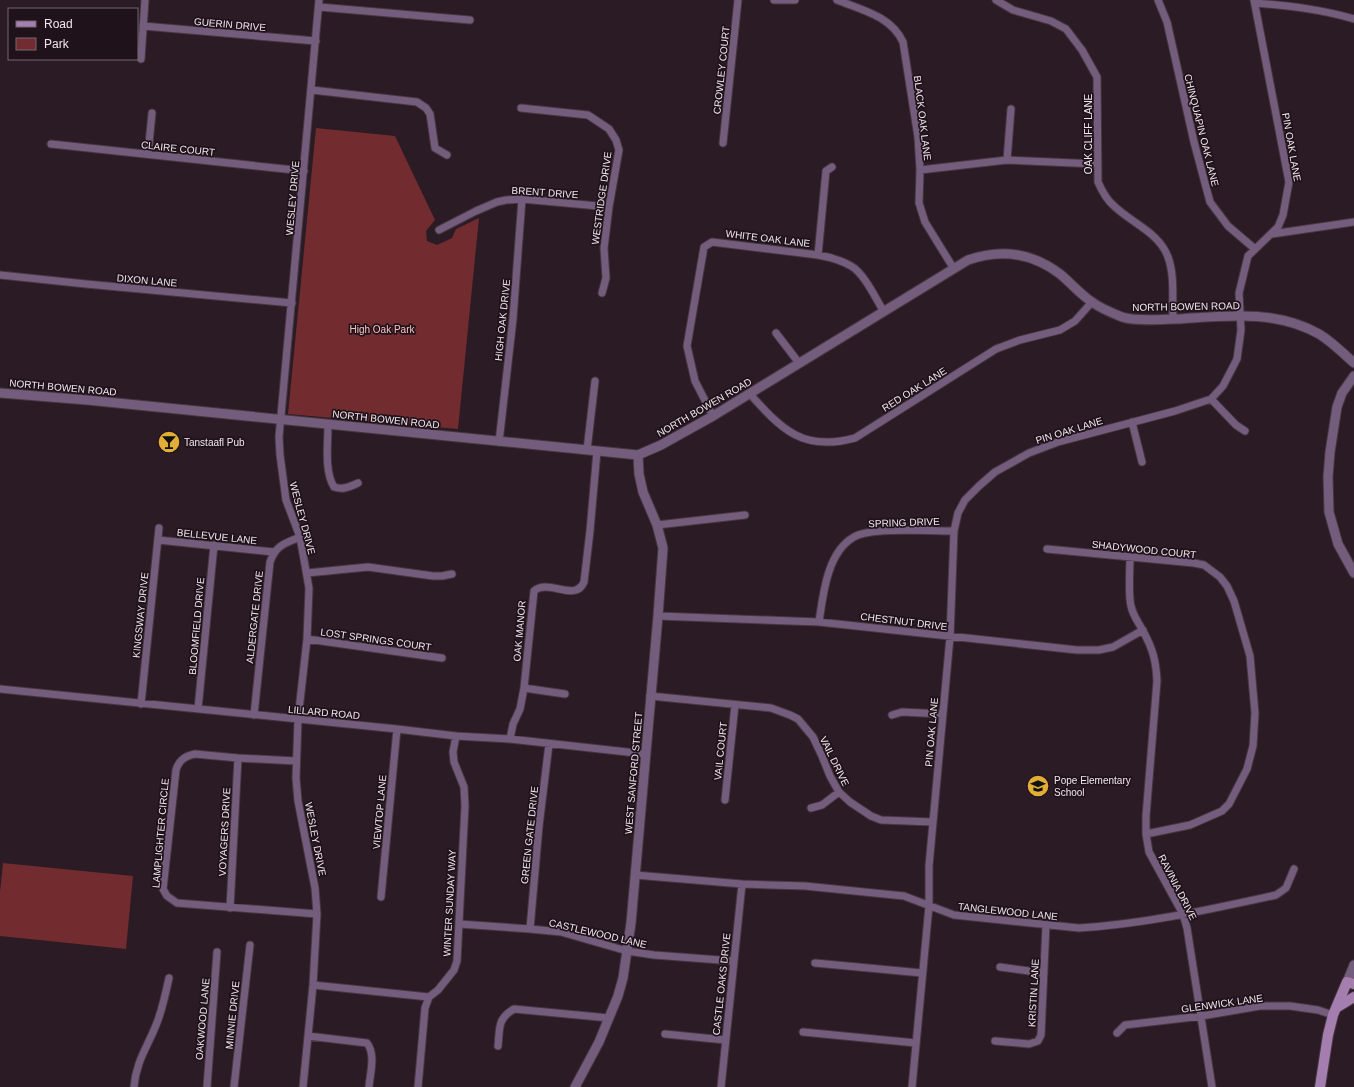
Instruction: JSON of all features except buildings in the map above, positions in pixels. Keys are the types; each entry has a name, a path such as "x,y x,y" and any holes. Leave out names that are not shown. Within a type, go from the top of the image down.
{"main road":[{"path":"1320,1087 1328,1035 1334,1012 1351,983"},
{"path":"1334,1012 1354,996"}],"street":[{"path":"141,59 145,0"},
{"name":"CROWLEY COURT","path":"722,143 738,0"},
{"path":"774,0 795,0"},
{"name":"BLACK OAK LANE","path":"837,0 888,22 899,34 903,42 918,137 920,170 919,203 925,222 954,268"},
{"name":"OAK CLIFF LANE","path":"996,0 1013,10 1051,21 1066,29 1082,50 1097,77 1098,182 1113,206 1155,237 1162,245 1168,258 1172,274 1173,319"},
{"name":"CHINQUAPIN OAK LANE","path":"1158,0 1167,22 1194,142 1210,202 1228,226 1255,249"},
{"path":"1254,2 1331,12 1354,19"},
{"name":"PIN OAK LANE","path":"912,1087 929,906 929,866 950,637 954,531 958,513 964,500 978,486 995,472 1029,453 1058,442 1211,399 1223,386 1237,359 1241,330 1239,293 1248,256 1278,227 1283,215 1289,182 1254,2"},
{"path":"319,4 470,20"},
{"name":"WESLEY DRIVE","path":"303,1087 313,985 317,914 315,888 298,801 296,761 298,719 307,640 309,588 300,537 286,500 280,455 281,420 319,4"},
{"name":"GUERIN DRIVE","path":"143,26 316,42"},
{"path":"312,90 417,102 426,108 430,114 435,148 447,154"},
{"name":"WESTRIDGE DRIVE","path":"521,108 588,115 609,129 616,140 619,150 609,207 604,248 606,278 602,293"},
{"path":"1007,160 1011,109"},
{"path":"148,154 152,113"},
{"name":"CLAIRE COURT","path":"51,144 304,171"},
{"path":"920,170 1007,160 1098,164"},
{"path":"818,254 826,171 832,167"},
{"name":"BRENT DRIVE","path":"439,230 497,202 506,200 522,199 609,207"},
{"name":"HIGH OAK DRIVE","path":"499,442 513,319 522,199"},
{"path":"1272,234 1354,222"},
{"name":"WHITE OAK LANE","path":"713,416 695,381 687,346 704,247 712,242 818,254 833,258 852,266 862,277 884,312"},
{"name":"NORTH BOWEN ROAD","path":"0,393 88,400 638,455 661,445 713,416 968,260 982,255 997,253 1017,254 1045,264 1092,302 1123,317 1135,319 1173,319 1241,315 1274,318 1301,325 1320,334 1354,363"},
{"name":"DIXON LANE","path":"0,275 292,303"},
{"name":"RED OAK LANE","path":"749,393 773,420 787,431 803,438 822,442 841,442 855,438 996,350 1026,338 1060,330 1075,321 1092,302"},
{"path":"776,333 799,363"},
{"path":"1354,376 1342,393 1337,407 1328,477 1329,512 1338,544 1354,572"},
{"path":"587,450 595,381"},
{"path":"1211,399 1236,425 1245,432"},
{"path":"1132,422 1142,462"},
{"path":"328,425 328,459 331,483 334,487 339,489 358,483"},
{"name":"OAK MANOR","path":"510,739 520,709 524,688 534,591 543,586 574,591 582,586 584,582 597,451"},
{"name":"WEST SANFORD STREET","path":"575,1087 599,1042 618,996 623,978 627,951 635,875 663,548 657,525 643,492 639,474 638,455"},
{"path":"657,525 745,515"},
{"name":"KINGSWAY DRIVE","path":"141,704 159,528"},
{"name":"SPRING DRIVE","path":"819,622 827,576 836,556 850,540 856,536 870,532 954,531"},
{"path":"274,552 283,544 300,537"},
{"name":"BELLEVUE LANE","path":"158,540 274,552"},
{"name":"BLOOMFIELD DRIVE","path":"198,709 214,546"},
{"name":"SHADYWOOD COURT","path":"1047,549 1194,563 1204,566 1220,577 1232,594 1250,656 1255,713 1255,734 1250,759 1229,804 1222,811 1190,825 1146,834"},
{"name":"ALDERGATE DRIVE","path":"254,715 270,562 274,552"},
{"name":"RAVINIA DRIVE","path":"1130,557 1131,605 1134,615 1143,630 1156,662 1157,681 1146,816 1146,834 1150,852 1183,914 1187,928 1212,1087"},
{"path":"307,572 368,567 433,576 452,574"},
{"name":"CHESTNUT DRIVE","path":"658,616 819,622 1076,650 1099,650 1113,647 1143,630"},
{"name":"LOST SPRINGS COURT","path":"307,640 442,658"},
{"path":"524,688 565,694"},
{"name":"LILLARD ROAD","path":"0,689 456,736 510,739 645,754"},
{"name":"VAIL DRIVE","path":"650,696 771,708 790,715 798,719 813,737 830,776 839,792 850,802 871,816 881,820 933,822"},
{"name":"VAIL COURT","path":"725,800 735,705"},
{"path":"892,715 902,712 943,714"},
{"name":"VIEWTOP LANE","path":"382,897 397,729"},
{"name":"WINTER SUNDAY WAY","path":"429,997 438,990 454,970 457,959 465,800 464,787 454,762 453,752 456,736"},
{"name":"GREEN GATE DRIVE","path":"530,929 539,826 549,744"},
{"name":"LAMPLIGHTER CIRCLE","path":"296,761 195,754 188,755 182,759 176,770 163,889 167,896 177,903 317,914"},
{"name":"VOYAGERS DRIVE","path":"230,908 238,758"},
{"path":"811,808 822,805 839,792"},
{"name":"TANGLEWOOD LANE","path":"635,875 742,884 805,886 904,896 954,915 1079,928 1097,927 1183,914 1276,895 1286,888 1294,869"},
{"name":"CASTLE OAKS DRIVE","path":"721,1087 742,884"},
{"name":"CASTLEWOOD LANE","path":"459,924 561,932 627,951 654,955 733,961"},
{"name":"KRISTIN LANE","path":"995,1041 1029,1044 1038,1040 1041,1035 1046,925"},
{"name":"MINNIE DRIVE","path":"234,1087 250,945"},
{"name":"OAKWOOD LANE","path":"207,1087 217,952"},
{"path":"815,963 922,973"},
{"path":"1351,983 1354,965"},
{"path":"1000,967 1044,973"},
{"path":"134,1087 137,1067 158,1021 169,978"},
{"path":"313,985 429,997 425,1008 418,1087"},
{"name":"GLENWICK LANE","path":"1117,1033 1125,1025 1202,1016 1260,1006 1290,1006 1334,1012"},
{"path":"498,1046 501,1020 506,1014 514,1009 608,1018"},
{"path":"803,1032 916,1043"},
{"path":"665,1034 725,1040"},
{"path":"308,1036 367,1043 371,1048 372,1055 369,1087"}],"green space":[{"name":"High Oak Park","path":"316,128 395,136 435,220 426,231 427,241 437,245 452,238 456,229 479,218 458,429 288,414"},
{"path":"3,863 133,876 126,949 0,936 0,892"}],"place":[{"name":"Tanstaafl Pub","path":"169,442"},
{"name":"Pope Elementary School","path":"1038,786"}]}
